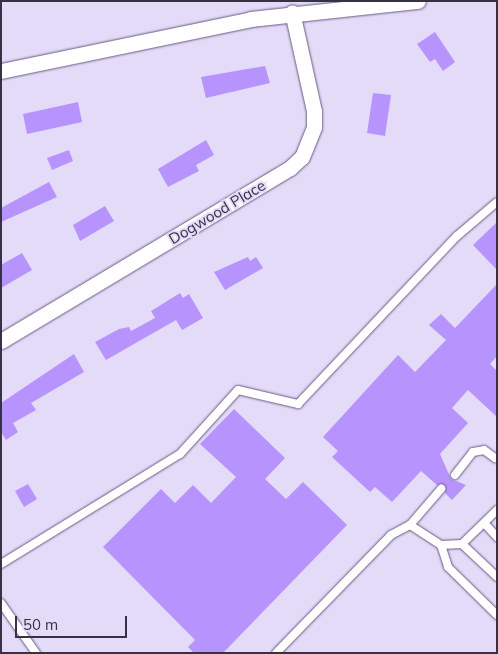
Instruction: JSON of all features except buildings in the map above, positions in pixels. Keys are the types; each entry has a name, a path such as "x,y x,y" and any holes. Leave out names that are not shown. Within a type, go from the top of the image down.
{"street":[{"path":"1,71 292,12 418,1"},
{"name":"Dogwood Place","path":"1,341 290,168 302,157 314,127 314,111 292,12"}],"lane":[{"path":"1,564 180,454 238,390 298,404 457,236 497,202"},
{"path":"455,475 473,452 484,450 495,458"},
{"path":"276,653 391,535 410,525 441,489"},
{"path":"410,525 441,544 462,544 497,510"},
{"path":"484,524 497,537"},
{"path":"441,544 448,567 497,615"},
{"path":"462,544 497,577"},
{"path":"1,602 36,653"}]}
